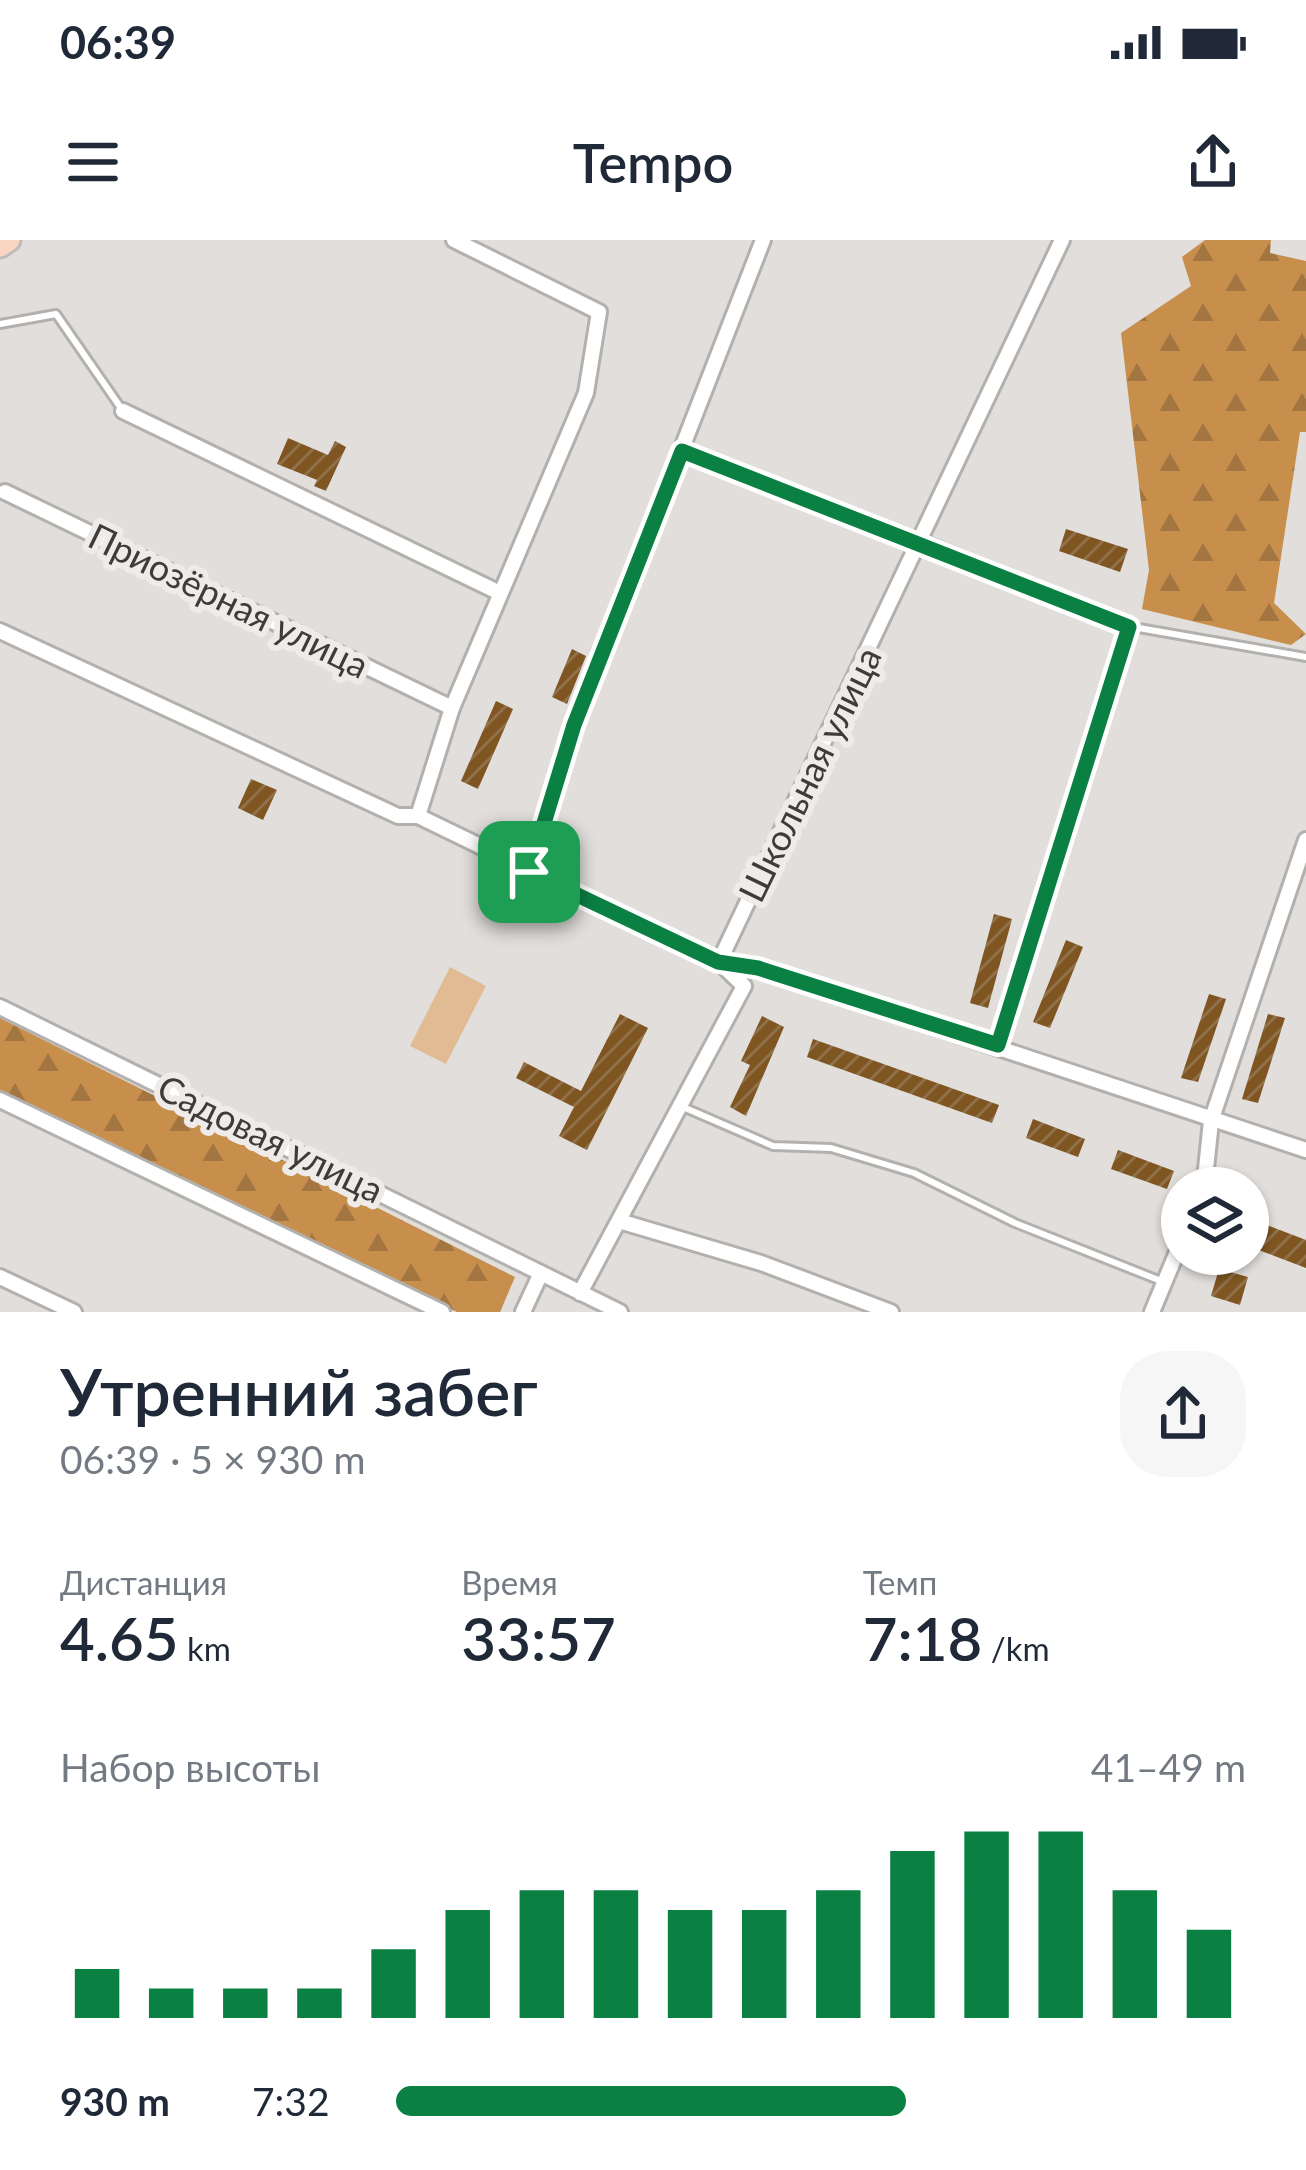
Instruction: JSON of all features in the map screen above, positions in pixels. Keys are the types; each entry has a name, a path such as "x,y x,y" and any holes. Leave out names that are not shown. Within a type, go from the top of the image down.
{"main road":[{"path":"0,245 9,240"}],"street":[{"path":"418,816 452,708 586,393 599,312 454,240"},
{"path":"529,872 574,725 763,240"},
{"name":"Школьная улица","path":"718,962 1062,240"},
{"path":"123,411 500,593"},
{"name":"Приозёрная улица","path":"5,492 452,708"},
{"path":"919,545 1129,627 998,1045"},
{"path":"0,631 398,816 418,816 718,962 758,968 1306,1150"},
{"path":"1206,1167 1211,1121 1306,840"},
{"path":"580,1292 744,986 718,962"},
{"name":"Садовая улица","path":"0,1007 620,1312"},
{"path":"0,1100 442,1312"},
{"path":"619,1221 761,1263 891,1312"},
{"path":"524,1312 541,1274"},
{"path":"1152,1312 1167,1275"},
{"path":"0,1277 74,1312"}],"lane":[{"path":"0,324 56,314 123,411"},
{"path":"682,451 919,545"},
{"path":"1129,627 1306,657"},
{"path":"683,1107 773,1145 831,1148 914,1173 1015,1223 1164,1282"}],"shaded area":[{"path":"450,967 486,986 446,1064 410,1046"}],"green space":[{"path":"1205,240 1271,240 1270,253 1306,261 1306,432 1300,432 1274,603 1306,634 1291,645 1142,609 1149,570 1121,333 1191,286 1182,257"},
{"path":"0,1018 515,1277 500,1312 457,1312 0,1091"}],"building":[{"path":"288,438 328,455 335,441 346,447 326,491 314,486 317,480 277,464"},
{"path":"1066,529 1128,549 1120,572 1059,551"},
{"path":"572,649 586,656 567,704 552,697"},
{"path":"496,701 513,709 478,789 461,781"},
{"path":"251,779 277,790 263,820 238,808"},
{"path":"994,914 1012,919 988,1008 970,1003"},
{"path":"1066,940 1083,947 1050,1028 1033,1022"},
{"path":"1209,994 1226,999 1198,1082 1181,1078"},
{"path":"620,1014 648,1028 587,1150 559,1136 574,1107 516,1078 524,1062 581,1091"},
{"path":"1268,1014 1285,1018 1258,1103 1242,1099"},
{"path":"762,1016 784,1027 746,1116 730,1107 750,1065 741,1061"},
{"path":"813,1039 999,1105 992,1123 807,1057"},
{"path":"1033,1119 1085,1139 1078,1157 1026,1138"},
{"path":"1118,1150 1163,1167 1161,1187 1111,1169"},
{"path":"1269,1226 1306,1240 1306,1268 1269,1254"},
{"path":"1217,1275 1248,1277 1240,1305 1211,1296"}],"route":[{"path":"682,451 917,548 920,542 1129,627 998,1045 758,968 718,962 529,872 574,725 682,451"}]}
